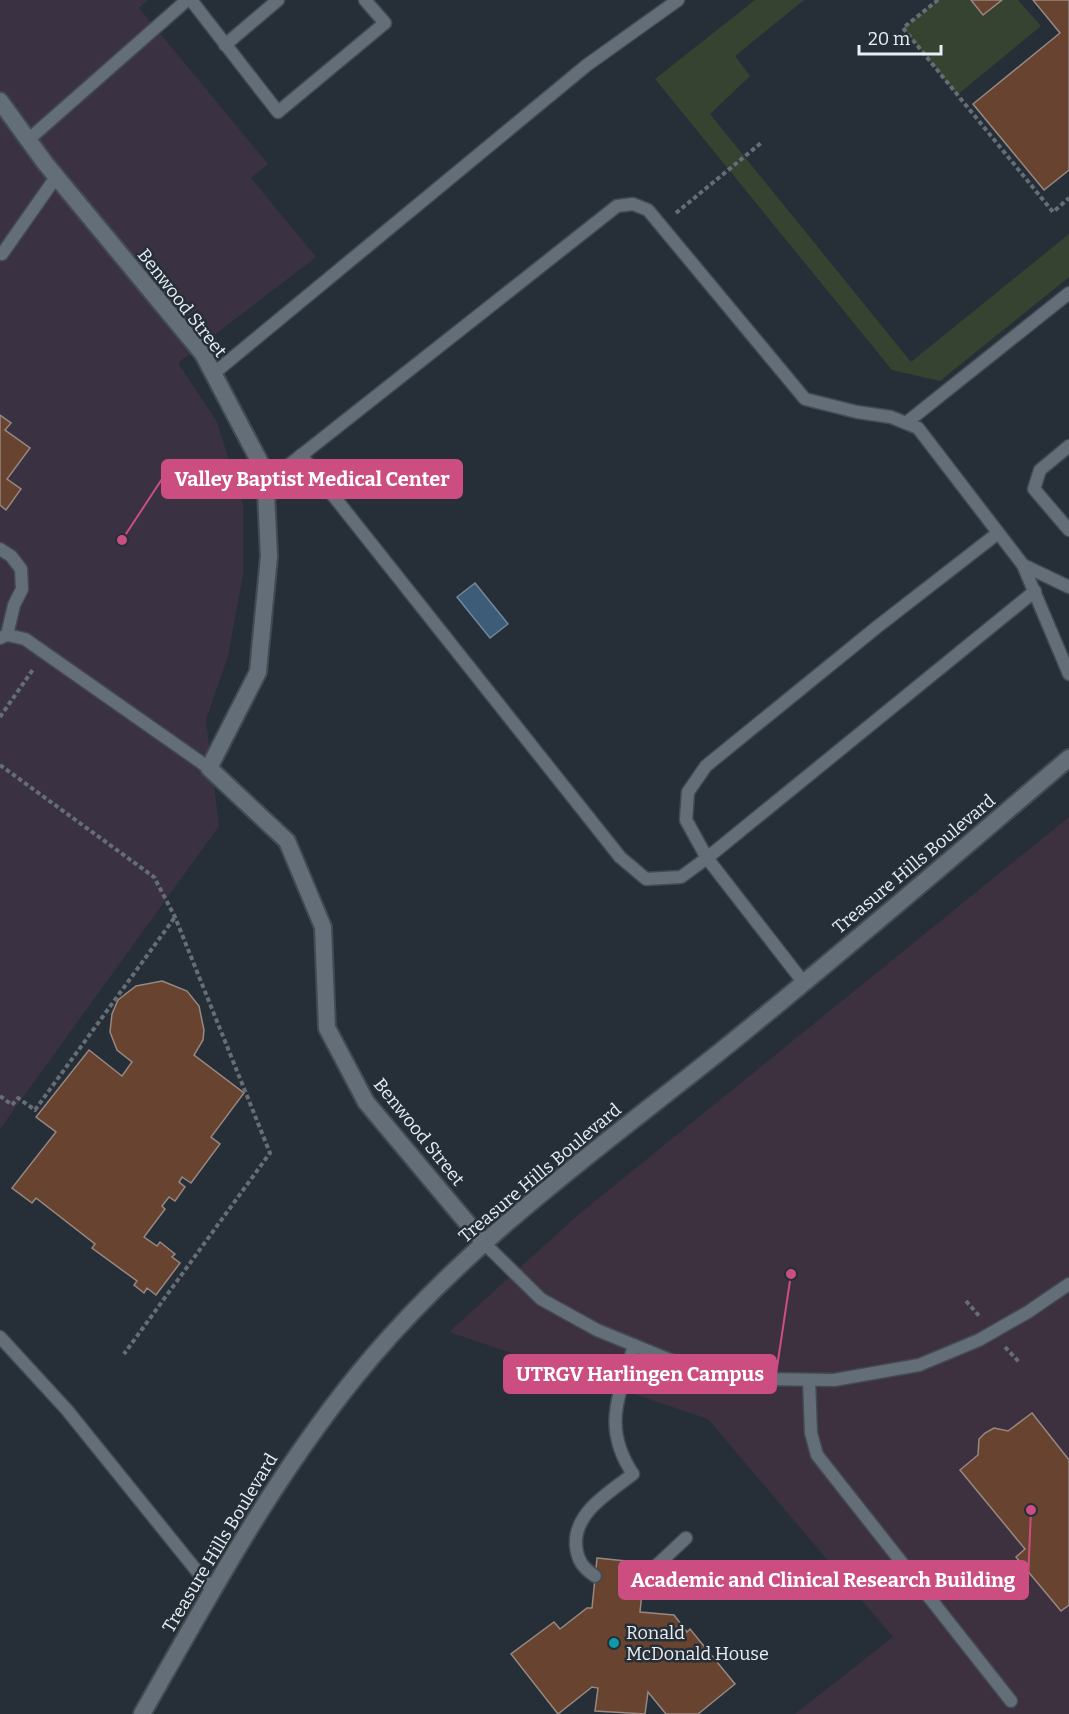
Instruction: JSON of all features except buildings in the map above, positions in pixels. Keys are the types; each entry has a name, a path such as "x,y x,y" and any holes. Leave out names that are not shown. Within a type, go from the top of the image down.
{"street":[{"name":"Benwood Street","path":"0,101 56,177 203,354 265,472 269,556 258,672 209,768 287,841 323,927 327,1028 366,1102 484,1243"},
{"name":"Treasure Hills Boulevard","path":"142,1714 291,1463 330,1408 417,1307 484,1243 804,983 1069,758"}],"lane":[{"path":"28,140 189,0 278,112 385,23 366,0"},
{"path":"225,45 278,0"},
{"path":"213,374 587,65 678,0"},
{"path":"2,254 56,177"},
{"path":"265,484 617,206 633,204 648,210 805,399 857,412 891,417 918,428 1023,565 1069,674"},
{"path":"906,423 1069,293"},
{"path":"1069,446 1040,470 1034,489 1069,530"},
{"path":"301,455 620,857 646,879 681,877 707,858 1035,591"},
{"path":"804,983 707,858 686,820 688,792 706,766 877,627 998,533"},
{"path":"0,549 11,556 21,569 22,589 4,636 25,639 209,768"},
{"path":"1023,565 1067,581"},
{"path":"484,1243 541,1299 597,1330 680,1364 761,1379 834,1380 919,1365 980,1340 1028,1312 1069,1284"},
{"path":"0,1336 67,1410 213,1591"},
{"path":"595,1576 582,1568 576,1552 575,1535 582,1517 633,1474 621,1456 614,1434 615,1413 634,1345"},
{"path":"809,1380 811,1433 817,1455 1011,1701"},
{"path":"644,1572 655,1567 686,1538"}],"path":[{"path":"938,0 903,28 1053,212 1069,198"},
{"path":"661,225 761,143"},
{"path":"0,717 44,653"},
{"path":"0,765 154,877 176,916 270,1153 124,1354"},
{"path":"0,1096 12,1105 18,1098 34,1110 176,916"}],"shaded area":[{"path":"0,0 148,0 139,8 268,164 251,178 316,257 178,363 217,422 243,505 243,575 228,656 206,720 219,826 0,1129"},
{"path":"1069,817 1069,1714 795,1714 893,1637 708,1419 449,1332 578,1215"}],"green space":[{"path":"755,0 804,0 735,56 750,76 710,114 911,362 1069,234 1069,277 940,381 892,370 655,79"},
{"path":"938,0 971,0 983,15 1002,0 1018,0 1041,26 957,95 903,28"}],"water":[{"path":"475,583 508,624 490,638 457,597"}],"place":[{"name":"Valley Baptist Medical Center","path":"122,540"},
{"name":"UTRGV Harlingen Campus","path":"791,1274"},
{"name":"Academic and Clinical Research Building","path":"1031,1510"},
{"name":"Ronald McDonald House","path":"614,1643"}]}
